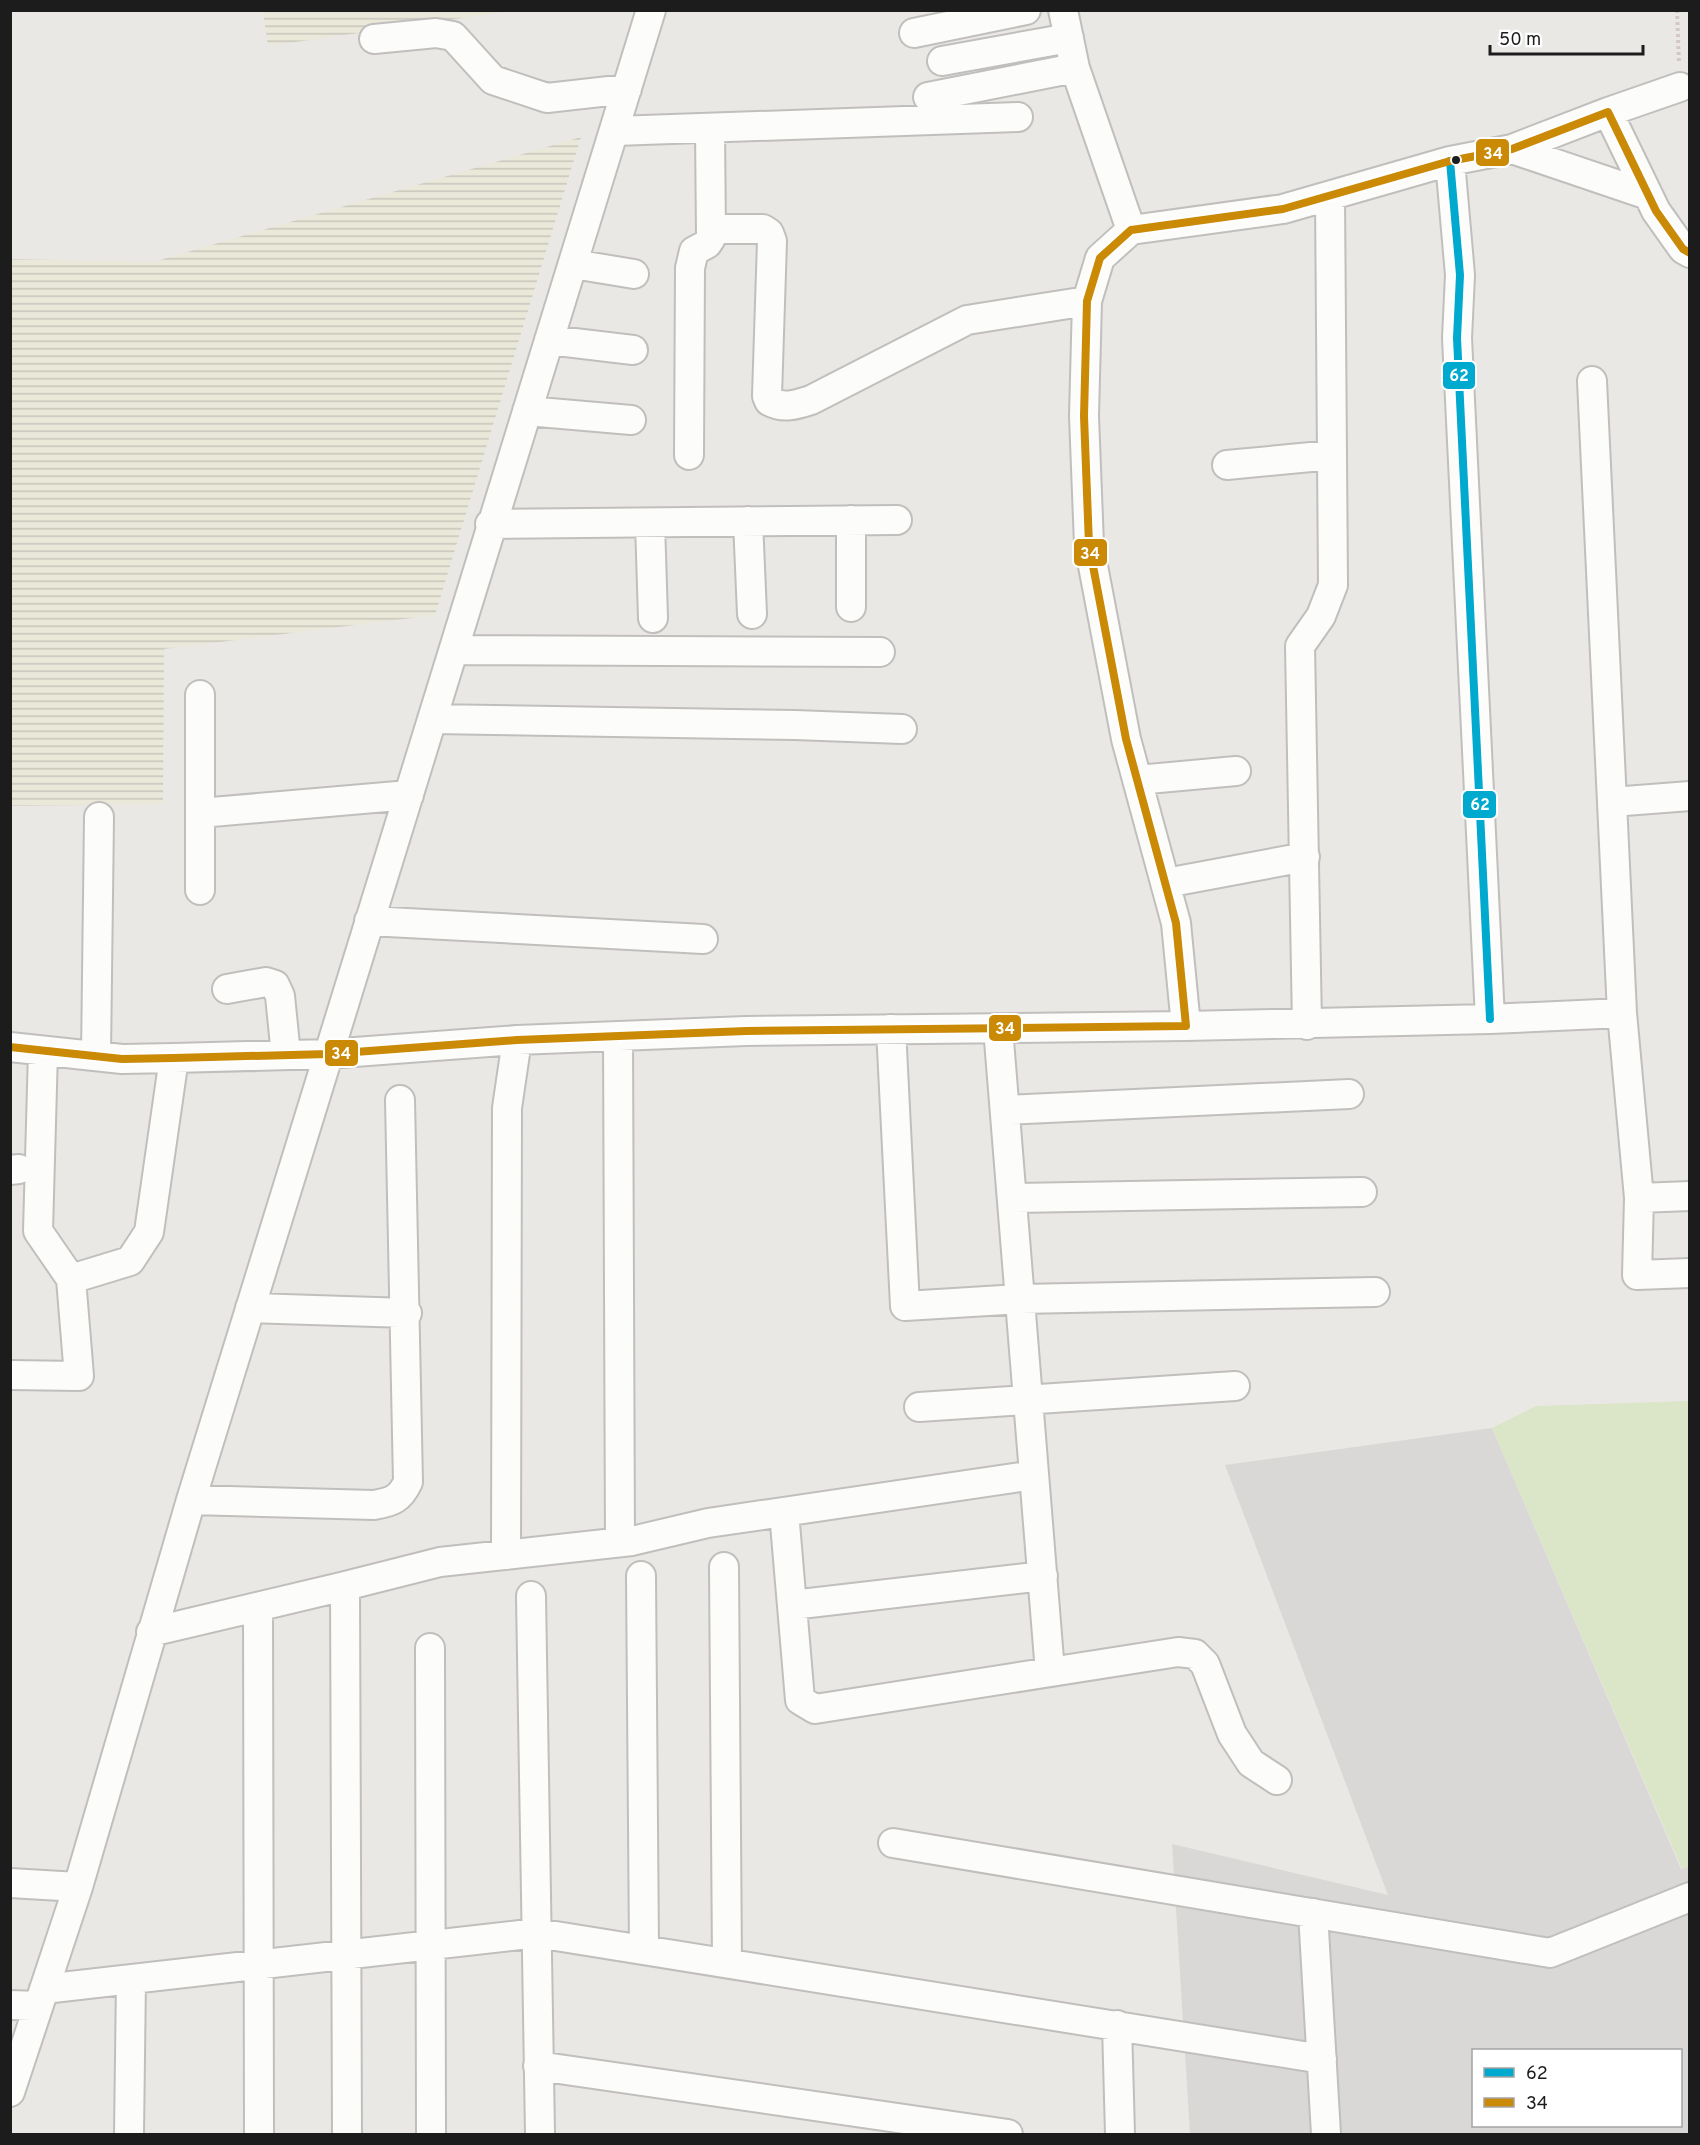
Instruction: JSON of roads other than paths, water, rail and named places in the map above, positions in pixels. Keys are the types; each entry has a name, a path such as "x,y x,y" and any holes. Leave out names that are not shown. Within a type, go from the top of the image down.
{"street":[{"path":"10,2092 78,1887 191,1500 454,650 490,524 615,131 651,10"},
{"path":"914,33 1026,10"},
{"path":"1063,10 1075,68 1131,230"},
{"path":"374,39 436,33 453,36 493,80 547,98 627,88"},
{"path":"942,61 1069,38"},
{"path":"927,97 1075,68"},
{"path":"1186,1026 1176,923 1126,740 1089,545 1084,416 1087,301 1101,258 1131,230 1283,209 1450,161 1512,150 1608,112 1680,87"},
{"path":"1608,112 1656,211 1683,249 1689,253"},
{"path":"615,131 1018,117"},
{"path":"689,455 690,268 694,251 707,244 712,229 710,128"},
{"path":"1512,150 1648,195"},
{"path":"1450,161 1460,275 1457,338 1490,1020"},
{"path":"1307,1025 1300,646 1321,616 1333,585 1330,197"},
{"path":"712,229 763,229 769,233 772,241 767,396 769,401 775,405 797,405 811,400 967,320 1087,301"},
{"path":"573,264 633,274"},
{"path":"549,340 633,350"},
{"path":"1592,381 1622,1013 1639,1198 1637,1275 1689,1273"},
{"path":"527,411 631,420"},
{"path":"1227,465 1332,455"},
{"path":"851,520 851,607"},
{"path":"490,524 897,520"},
{"path":"747,521 752,614"},
{"path":"650,523 653,618"},
{"path":"454,650 880,652"},
{"path":"200,695 200,890"},
{"path":"432,719 902,729"},
{"path":"1137,780 1236,771"},
{"path":"200,813 409,795"},
{"path":"1612,802 1689,796"},
{"path":"96,1056 99,817"},
{"path":"1166,883 1305,857"},
{"path":"369,921 703,939"},
{"path":"227,989 266,982 275,985 280,996 286,1055"},
{"path":"10,1047 96,1056 174,1058 328,1054 517,1040 618,1036 891,1029 1307,1025 1490,1020 1622,1013"},
{"path":"998,1028 1050,1672"},
{"path":"891,1029 905,1306 1020,1299 1375,1292"},
{"path":"618,1036 620,1542"},
{"path":"506,1555 507,1108 517,1040"},
{"path":"10,1375 79,1376 71,1279 38,1231 43,1051"},
{"path":"71,1279 130,1261 149,1232 174,1058"},
{"path":"1005,1110 1349,1094"},
{"path":"191,1500 374,1504 389,1502 402,1496 408,1482 407,1313 400,1100"},
{"path":"1012,1198 1362,1192"},
{"path":"1639,1198 1689,1196"},
{"path":"250,1308 407,1313"},
{"path":"918,1407 1235,1386"},
{"path":"151,1632 440,1562 620,1542 708,1523 1034,1475"},
{"path":"784,1512 800,1700 815,1709 1178,1652 1194,1654 1205,1664 1232,1734 1251,1763 1276,1780"},
{"path":"724,1567 727,1962"},
{"path":"641,1576 644,1949"},
{"path":"792,1605 1043,1576"},
{"path":"345,1586 347,2134"},
{"path":"531,1596 540,2134"},
{"path":"258,1606 259,2134"},
{"path":"429,1648 431,2134"},
{"path":"893,1844 1550,1953 1689,1897"},
{"path":"10,1883 78,1887"},
{"path":"1313,1913 1326,2134"},
{"path":"10,2005 131,1979 537,1933 1322,2059"},
{"path":"129,2134 131,1979"},
{"path":"1117,2025 1120,2134"},
{"path":"538,2066 1008,2134"}]}
